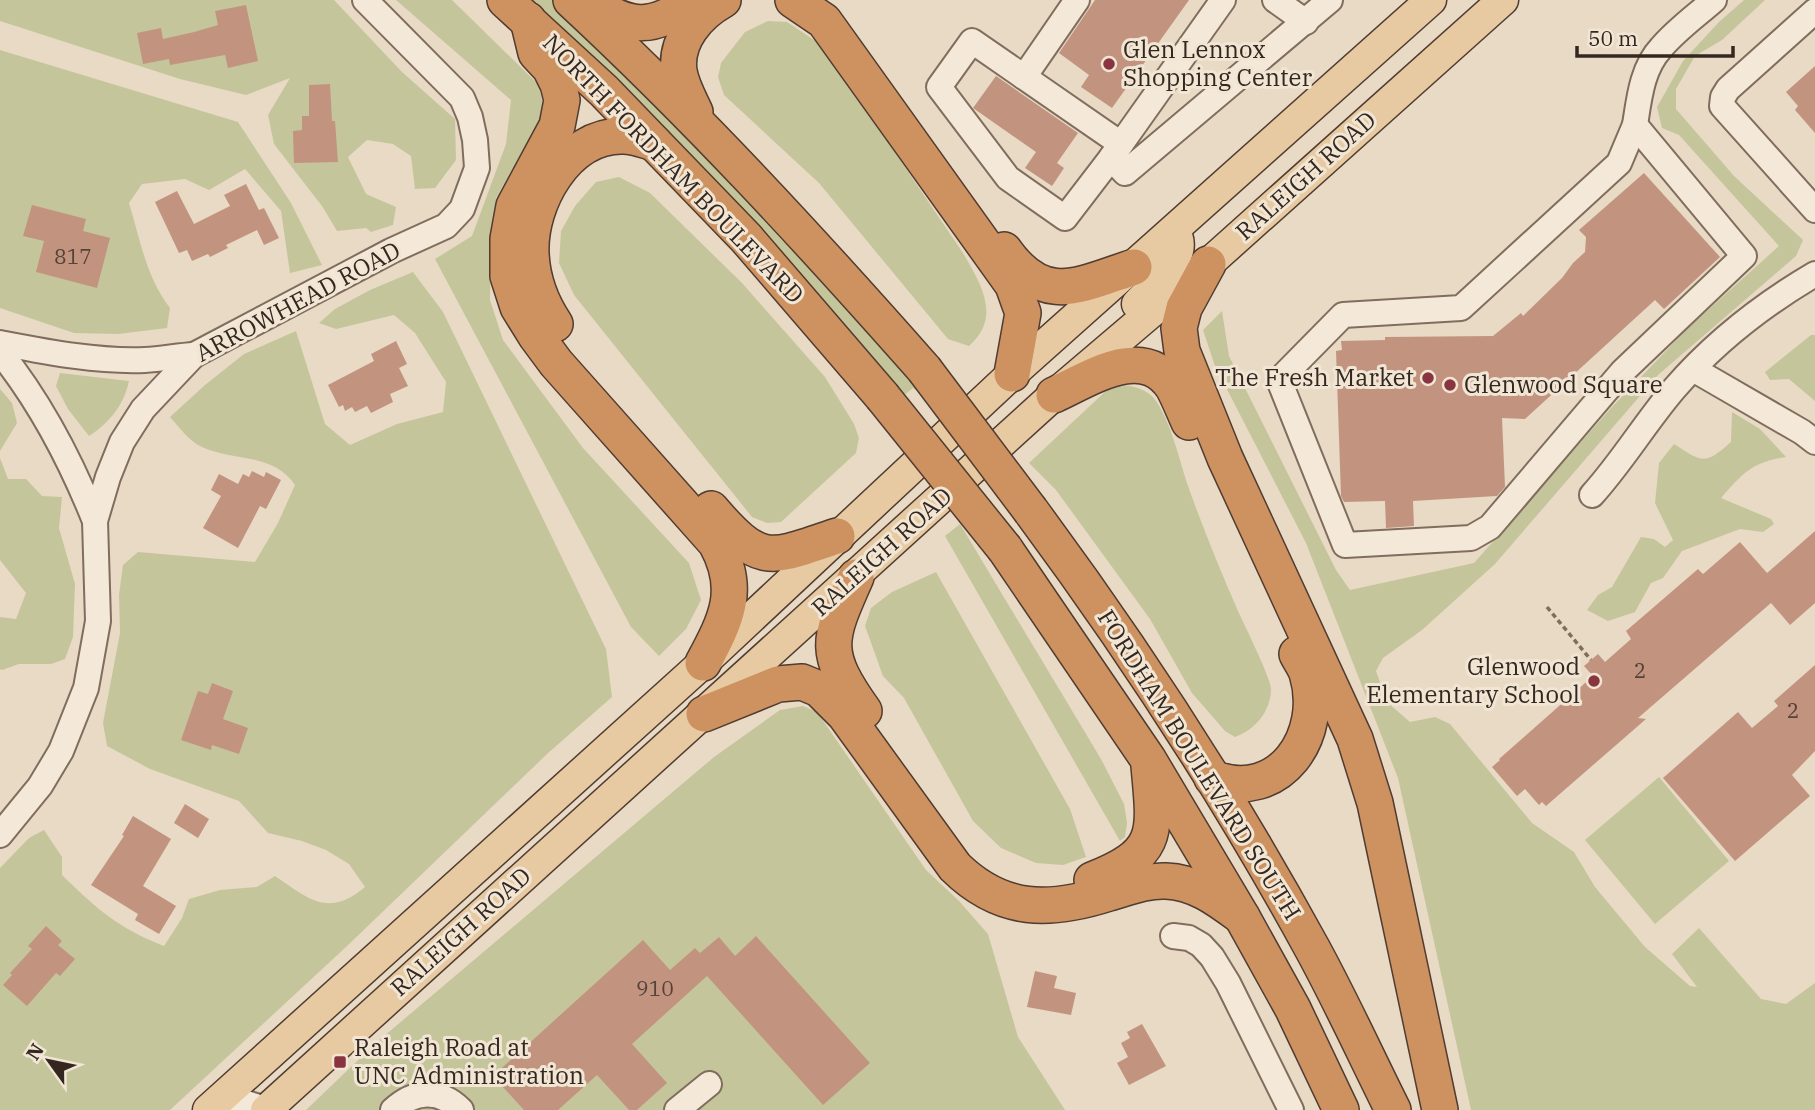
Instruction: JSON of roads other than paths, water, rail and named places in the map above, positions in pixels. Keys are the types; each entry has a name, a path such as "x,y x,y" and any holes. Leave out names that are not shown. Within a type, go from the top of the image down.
{"highway":[{"name":"NORTH FORDHAM BOULEVARD","path":"571,0 643,67 818,251 924,369 975,440"},
{"path":"586,0 626,21 639,24 661,20 696,0"},
{"path":"700,125 681,80 679,55 690,29 699,18 723,0"},
{"path":"793,0 824,21 1013,285 1023,313 1012,374"},
{"path":"826,0 844,19 1016,267 1025,275 1036,282 1064,287 1134,267"},
{"name":"NORTH FORDHAM BOULEVARD","path":"516,10 604,91 746,238 882,396 943,472"},
{"path":"516,10 536,53 550,68 562,100 558,126 514,206 508,239 508,276 518,307 556,363 716,543 730,582 728,608 719,632 702,663"},
{"path":"654,144 621,136 593,142 572,156 553,179 535,219 531,252 539,294 546,312 599,378 740,540 761,551 785,554 837,536"},
{"path":"1208,264 1184,308 1179,328 1182,351 1225,458 1355,738 1375,803 1440,1110"},
{"path":"1055,395 1115,367 1134,364 1152,368 1162,375 1173,388 1307,674 1310,710 1305,735 1291,761 1278,774 1248,783 1232,784 1212,778"},
{"name":"FORDHAM BOULEVARD SOUTH","path":"975,440 1031,511 1122,637 1212,778 1313,949 1393,1110"},
{"name":"FORDHAM BOULEVARD SOUTH","path":"943,472 1005,549 1148,759 1293,1009 1341,1110"},
{"path":"856,577 839,615 834,635 834,654 840,676 959,843 982,866 1023,887 1054,890 1083,884 1134,860 1146,846 1152,833 1153,811 1148,759"},
{"path":"704,714 778,684 802,682 819,689 845,715 955,867 981,888 1005,900 1035,906 1065,905 1142,883 1167,880 1205,891 1242,917"}],"main road":[{"name":"RALEIGH ROAD","path":"220,1105 702,663 1012,374 1431,0"},
{"name":"RALEIGH ROAD","path":"268,1110 1055,395 1208,264 1503,0"},
{"path":"1055,395 1170,267 1180,246 1174,230"}],"street":[{"name":"ARROWHEAD ROAD","path":"0,835 40,786 61,751 86,688 98,621 95,521 122,442 143,409 194,355 391,251 446,226 462,209 477,169 475,140 462,98 365,0"},
{"path":"1024,77 1077,0"},
{"path":"1223,0 1116,151 1065,218 1008,178 939,87 972,41 1024,77 1116,151 1125,173 1330,0"},
{"path":"1275,0 1306,22"},
{"path":"1635,125 1744,256 1622,372 1490,527 1471,538 1345,545 1279,380 1343,315 1461,308 1619,163 1635,125 1646,74 1652,60 1660,48 1714,0"},
{"path":"1814,206 1722,106 1728,89 1815,11"},
{"path":"1592,495 1674,390 1711,351 1784,292 1815,274"},
{"path":"0,343 105,358 144,360 194,355"},
{"path":"0,352 39,405 76,473 95,521"},
{"path":"1693,369 1815,442"},
{"path":"1173,936 1189,938 1201,945 1212,957 1228,983 1291,1110"},
{"path":"677,1110 709,1084"},
{"path":"393,1110 415,1095 432,1094 447,1098 461,1110"},
{"path":"220,1105 268,1110"}],"place":[{"name":"Glen Lennox Shopping Center","path":"1109,64"},
{"name":"The Fresh Market","path":"1428,378"},
{"name":"Glenwood Square","path":"1450,385"},
{"name":"Glenwood Elementary School","path":"1594,681"},
{"name":"Raleigh Road at UNC Administration","path":"340,1062"}]}
